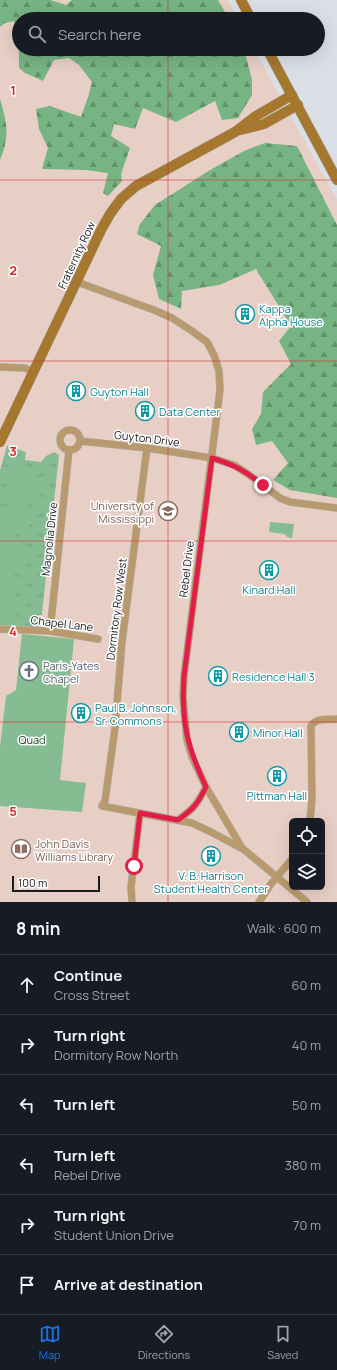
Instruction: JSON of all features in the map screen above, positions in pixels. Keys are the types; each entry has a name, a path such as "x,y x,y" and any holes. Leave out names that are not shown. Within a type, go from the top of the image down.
{"street":[{"path":"241,0 247,12"},
{"path":"271,56 337,180"},
{"name":"Fraternity Row","path":"0,442 101,230 121,199 141,183 235,132 256,116 292,95"},
{"name":"Fraternity Row","path":"235,132 264,124 298,105"},
{"name":"Rebel Drive","path":"77,282 172,318 207,342 214,355 218,366 220,390 184,676 183,697 187,740 192,757 206,787 242,848 307,902"},
{"path":"0,367 24,368 33,371"},
{"path":"74,430 79,435 80,441 75,448 69,450 64,448 61,443 61,437 65,431 74,430"},
{"name":"Guyton Drive","path":"80,441 147,448 212,458 234,465 280,498 290,502 337,508"},
{"name":"Dormitory Row West","path":"147,448 122,642 113,743 105,801 102,806 192,824 242,848"},
{"name":"Magnolia Drive","path":"50,631 69,450"},
{"name":"Chapel Lane","path":"0,629 50,631 98,639"},
{"path":"310,818 312,798 311,726 316,720 337,719"},
{"path":"178,820 192,810 206,787"},
{"path":"132,902 131,887 140,813"},
{"path":"259,902 289,863"}],"shaded area":[{"name":"University of Mississippi","path":"0,0 227,0 234,12 12,12 12,56 258,56 337,200 337,902 0,902"}],"green space":[{"path":"0,0 51,0 66,5 72,0 218,0 225,12 12,12 12,21 5,23 0,27"},
{"path":"19,56 246,56 252,80 252,95 238,118 222,120 215,101 176,122 143,108 135,129 114,124 111,136 130,148 121,174 122,181 108,196 103,193 108,173 86,170 42,169 48,148 39,129 36,109 50,106 81,117 92,82 79,65 69,58 54,60 43,81 25,73 19,68"},
{"path":"0,99 6,123 6,136 0,160"},
{"path":"265,143 297,146 337,225 337,498 290,490 273,480 288,463 272,441 256,445 252,429 261,414 263,392 291,364 279,341 291,326 256,269 219,285 182,291 181,309 159,299 153,275 161,246 137,234 140,224 155,205 210,170 246,150"},
{"path":"7,446 26,452 25,460 41,462 46,456 54,452 59,455 41,623 39,627 0,625 0,470"},
{"path":"36,467 39,496 7,500 4,470"},
{"path":"27,504 30,533 0,536 0,507"},
{"path":"270,522 294,524 292,538 287,537 285,534 269,532"},
{"path":"21,539 24,568 0,571 0,541"},
{"path":"13,574 17,616 0,618 0,575"},
{"name":"Quad","path":"22,634 74,639 60,780 86,783 82,812 0,806 0,747 6,696 16,690"}],"place":[{"name":"Kappa Alpha House","path":"245,314"},
{"name":"Guyton Hall","path":"76,391"},
{"name":"Data Center","path":"145,411"},
{"name":"University of Mississippi","path":"168,511"},
{"name":"Kinard Hall","path":"269,570"},
{"name":"Paris-Yates Chapel","path":"29,671"},
{"name":"Residence Hall 3","path":"218,676"},
{"name":"Paul B. Johnson, Sr. Commons","path":"81,713"},
{"name":"Minor Hall","path":"239,732"},
{"name":"Pittman Hall","path":"277,776"},
{"name":"John Davis Williams Library","path":"21,849"},
{"name":"V. B. Harrison Student Health Center","path":"211,856"}],"route":[{"path":"134,866 140,813 178,820 192,810 206,787 192,757 187,740 183,697 184,676 212,458 234,465 263,485"}]}
